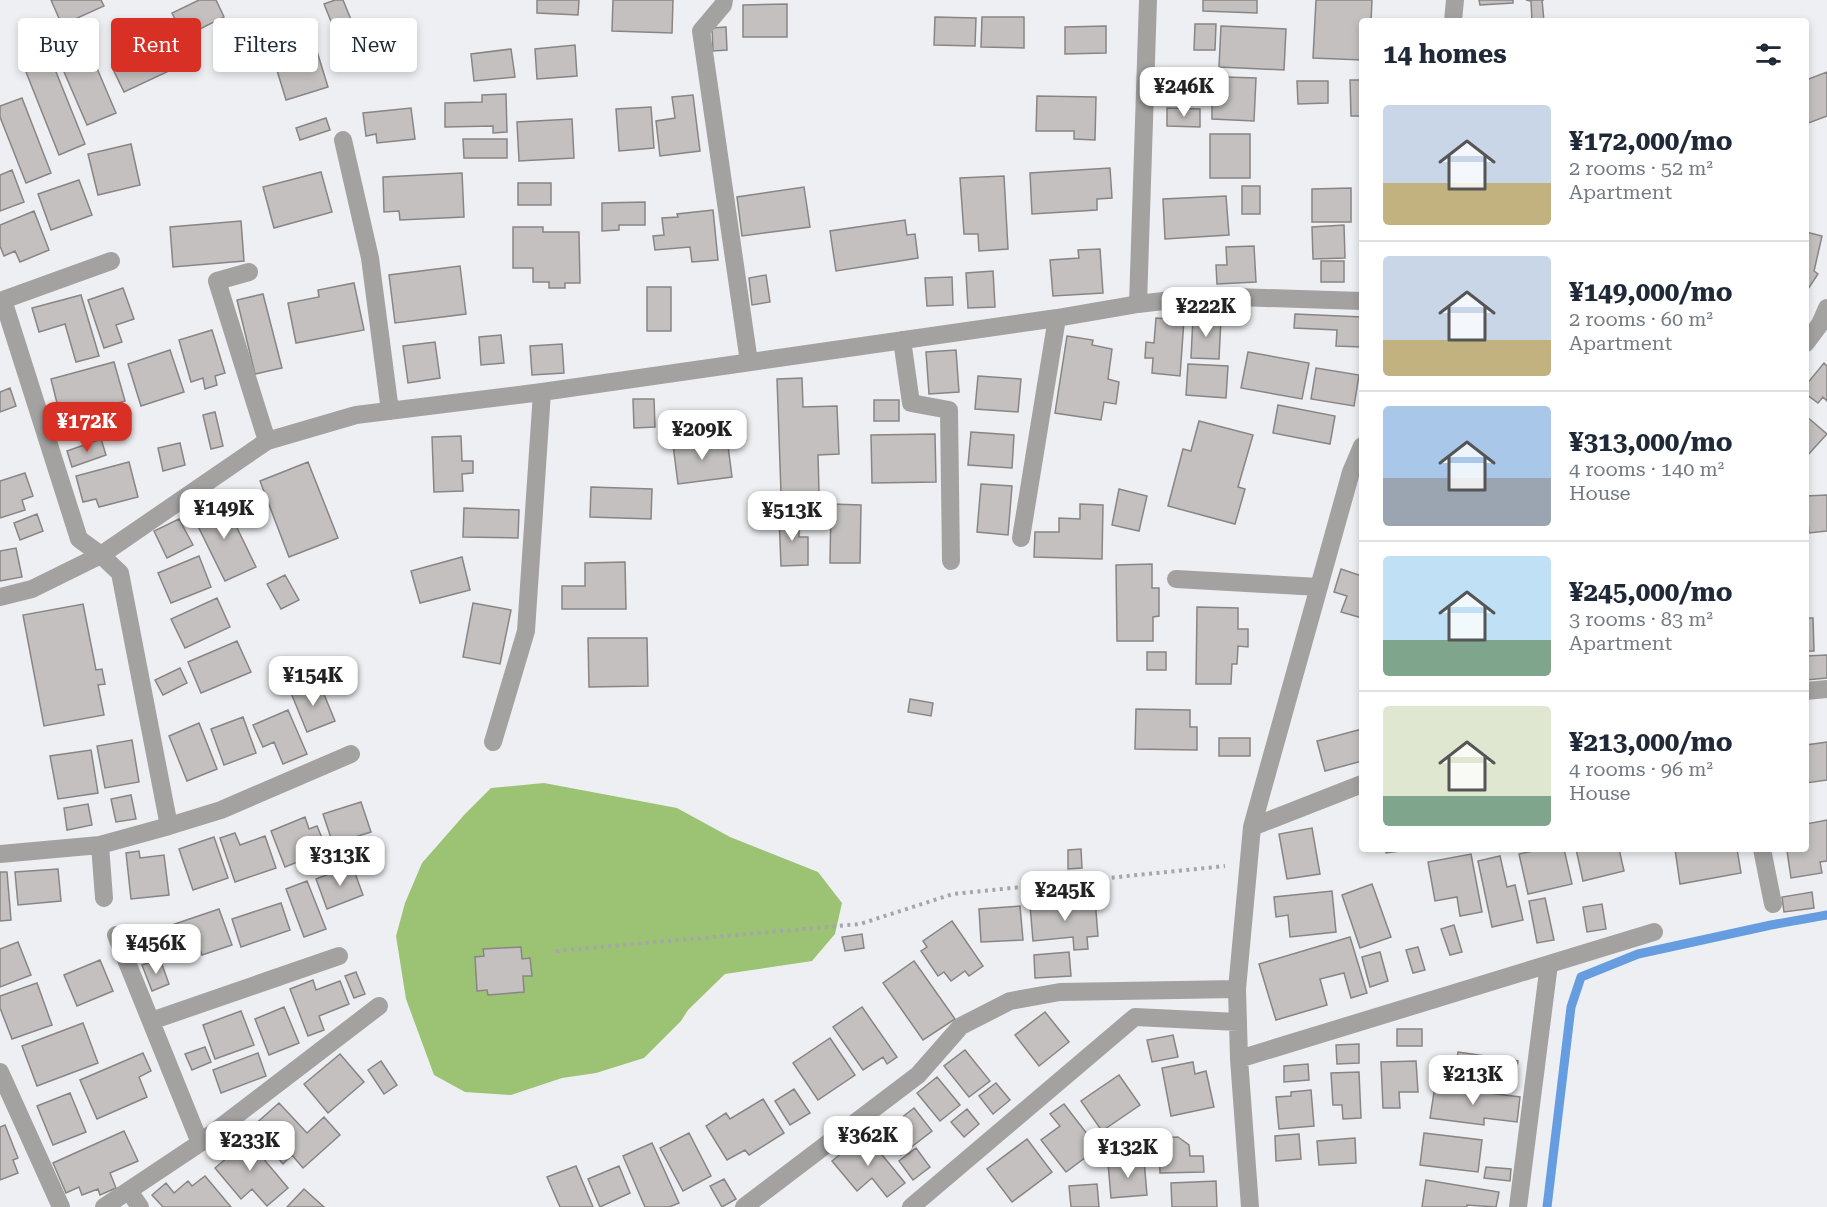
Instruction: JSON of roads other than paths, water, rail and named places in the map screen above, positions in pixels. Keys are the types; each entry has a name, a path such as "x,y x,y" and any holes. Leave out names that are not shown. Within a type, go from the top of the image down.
{"street":[{"path":"724,0 723,5 701,31 749,362"},
{"path":"1138,303 1148,0"},
{"path":"1453,18 1455,0"},
{"path":"343,140 370,258 390,411"},
{"path":"111,261 3,300 79,539 120,573 169,826"},
{"path":"249,272 217,281 267,441"},
{"path":"0,597 32,589 101,555 267,441 356,415 542,392 1057,318 1138,303 1205,296 1359,301"},
{"path":"1021,538 1057,318"},
{"path":"1809,340 1825,321"},
{"path":"902,340 912,403 949,410 951,561"},
{"path":"493,742 526,631 542,392"},
{"path":"1250,1207 1239,1059 1237,989 1252,827 1351,472 1359,453"},
{"path":"1176,579 1319,586"},
{"path":"1809,691 1827,689"},
{"path":"0,854 100,845 169,826 221,810 351,754"},
{"path":"1252,827 1359,785"},
{"path":"100,845 104,898"},
{"path":"1763,852 1773,904"},
{"path":"1239,1059 1654,932"},
{"path":"117,935 200,1143"},
{"path":"151,1021 339,957"},
{"path":"1518,1207 1549,964"},
{"path":"744,1207 918,1075 961,1026 1010,1001 1060,992 1237,989"},
{"path":"104,1207 200,1143 379,1006"},
{"path":"921,1204 1135,1017 1238,1022"},
{"path":"0,1072 61,1207"},
{"path":"129,1191 140,1207"}],"waterway":[{"path":"1547,1207 1571,1007 1581,977 1638,954 1827,915"}]}
